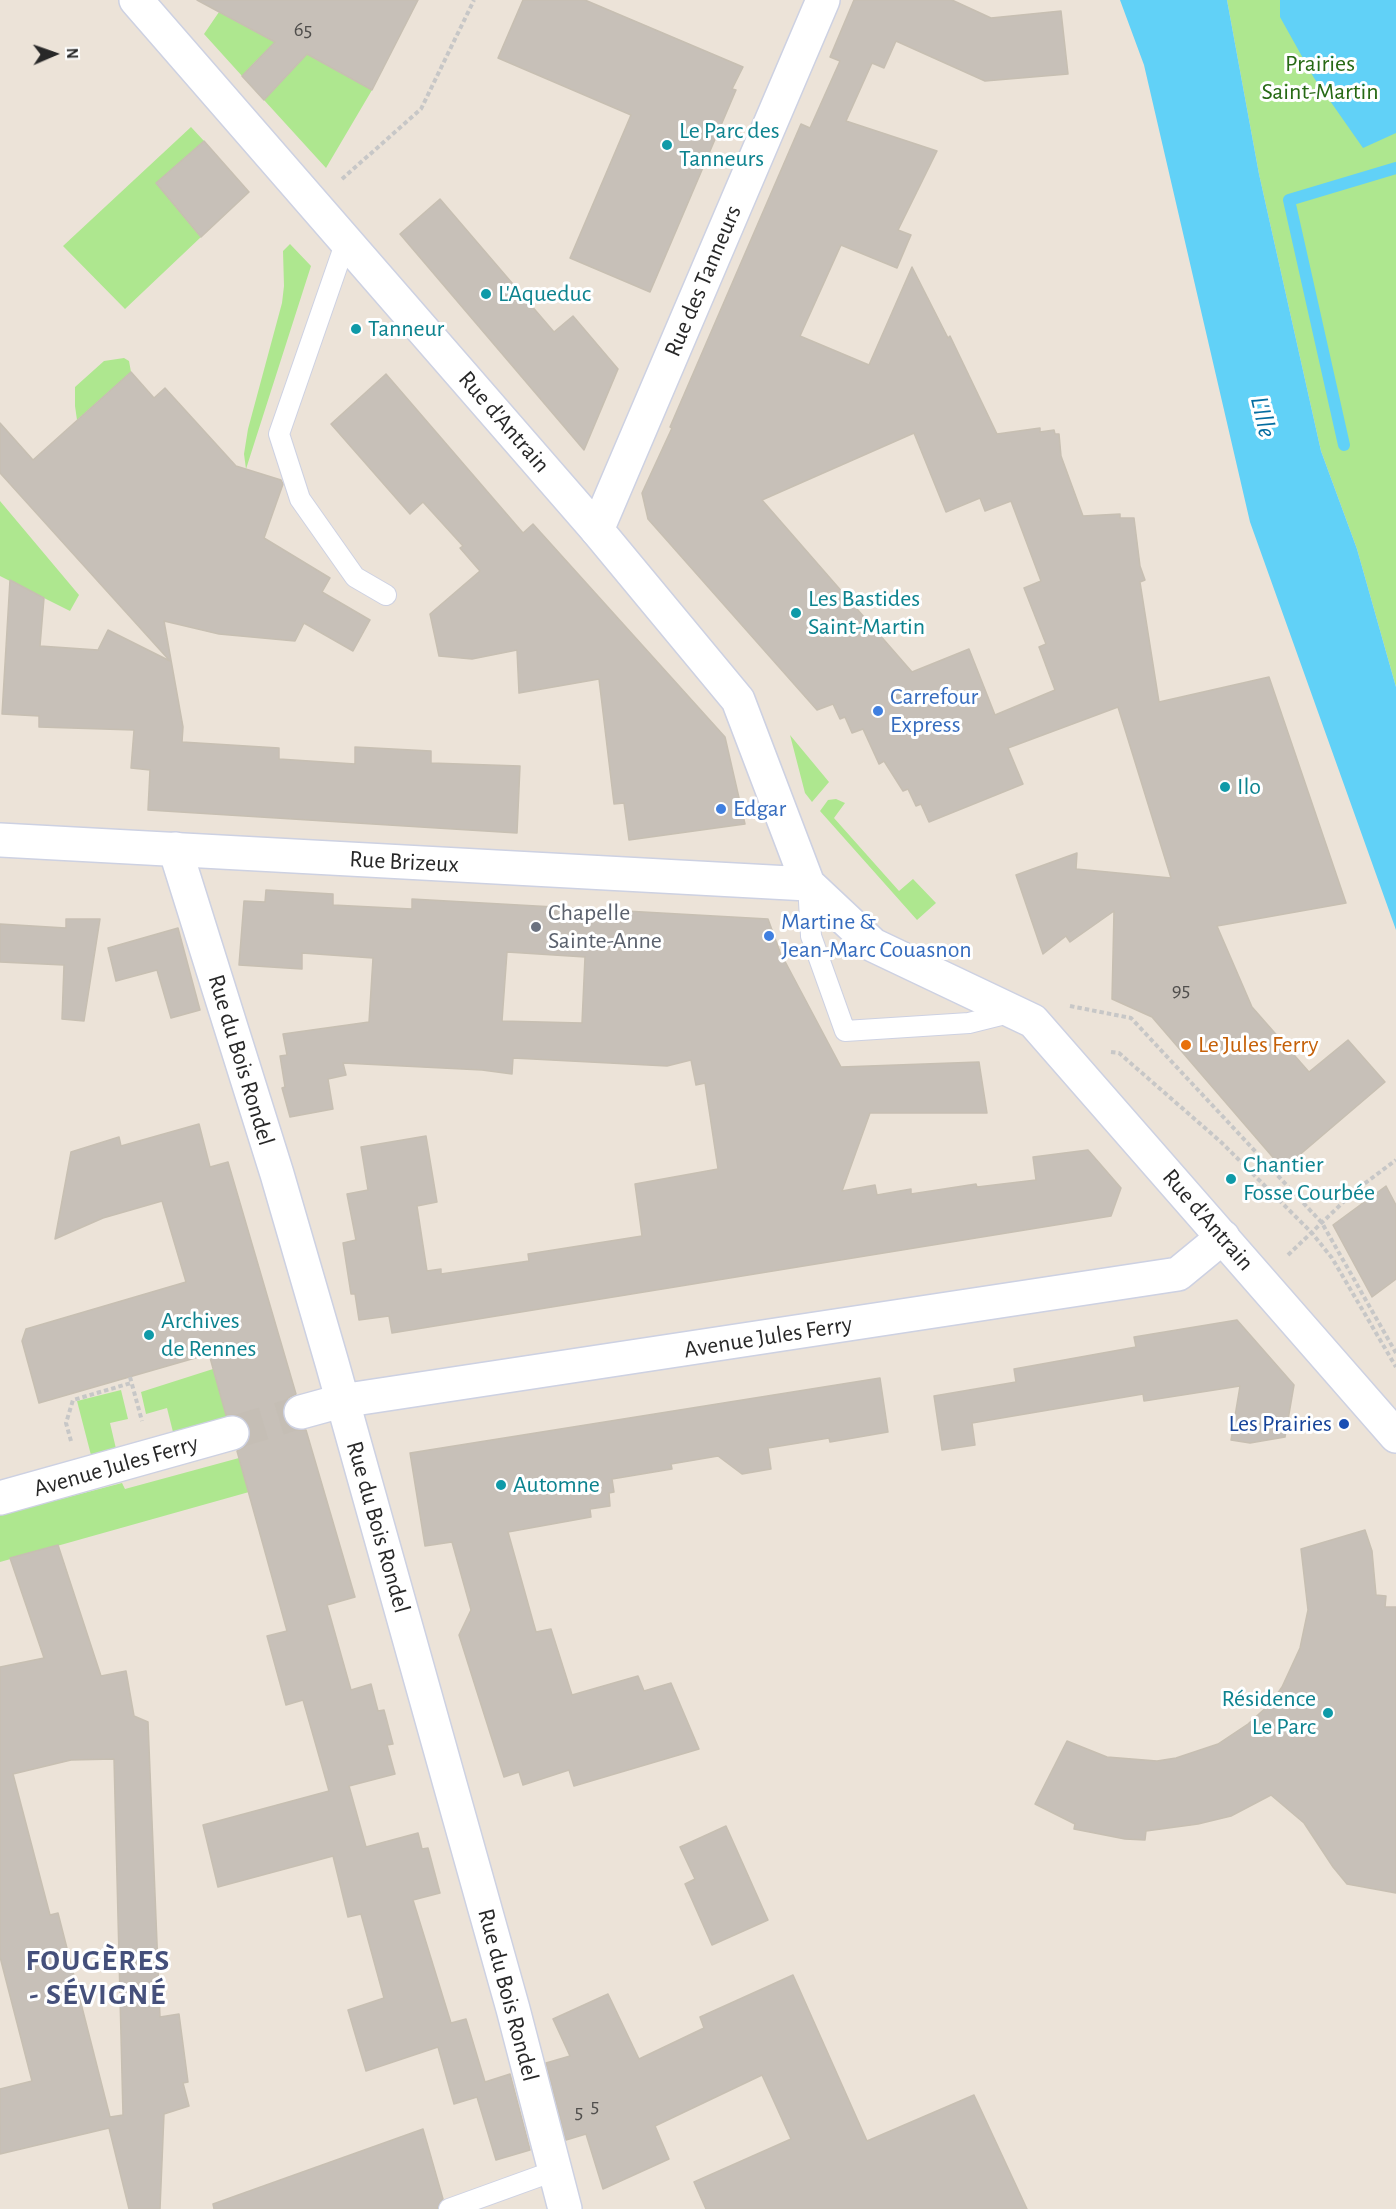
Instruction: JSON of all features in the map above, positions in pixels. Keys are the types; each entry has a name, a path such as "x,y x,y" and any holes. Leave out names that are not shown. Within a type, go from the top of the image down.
{"street":[{"name":"Rue d'Antrain","path":"136,0 597,530 738,700 808,884 873,945 1023,1016 1056,1047 1396,1436"},
{"name":"Rue des Tanneurs","path":"597,530 823,0"},
{"name":"Rue Brizeux","path":"0,840 808,884"},
{"name":"Rue du Bois Rondel","path":"175,849 277,1174 510,1998 565,2209"},
{"name":"Avenue Jules Ferry","path":"301,1412 341,1401 1178,1274 1223,1237"},
{"name":"Avenue Jules Ferry","path":"0,1498 232,1432"}],"lane":[{"path":"346,242 279,434 300,499 355,578 386,594"},
{"name":"Rue d'Antrain","path":"808,884 811,936 844,1031 969,1023 1023,1016"},
{"path":"448,2209 554,2170"}],"path":[{"path":"313,204 421,109 474,0"},
{"path":"1023,1016 1070,1006 1131,1018 1322,1223 1396,1353"},
{"path":"1056,1047 1119,1053 1221,1142 1312,1233 1332,1258 1396,1367"},
{"path":"1262,1281 1356,1190 1396,1160"},
{"path":"80,1476 66,1423 73,1400 130,1380 134,1395"}],"green space":[{"name":"Prairies Saint-Martin","path":"1227,0 1396,0 1396,687 1357,549 1321,451 1259,174"},
{"path":"219,12 260,34 265,28 372,90 326,168 264,100 280,83 258,59 242,76 204,34"},
{"path":"191,127 204,141 156,183 201,237 125,309 63,246"},
{"path":"290,244 311,266 246,469 244,454 248,429 282,303 283,251"},
{"path":"124,358 129,361 131,372 77,420 75,387 104,361"},
{"path":"0,501 79,595 70,611 0,576"},
{"path":"790,735 829,782 812,802 805,793"},
{"path":"836,799 845,803 834,818 899,891 913,879 936,903 917,920 820,811 828,800"},
{"path":"213,1369 229,1424 174,1436 167,1408 146,1414 141,1392"},
{"path":"121,1390 128,1419 110,1423 117,1453 92,1459 77,1401"},
{"path":"239,1458 249,1492 0,1562 0,1515 122,1483 125,1489"}],"water":[{"name":"L'Ille","path":"1120,0 1227,0 1259,174 1321,451 1357,549 1396,687 1396,930 1250,522 1144,65"},
{"path":"1280,0 1396,0 1396,133 1363,148 1314,78 1280,17"}],"building":[{"path":"197,0 418,0 372,90 307,54 264,100 242,76 275,42"},
{"name":"Le Parc des Tanneurs","path":"523,0 585,0 743,67 732,89 736,90 650,292 570,258 631,115 498,58"},
{"path":"854,0 952,0 991,18 1061,11 1068,74 985,81 896,41 884,68 872,63 846,121 937,151 898,230 911,235 897,268 841,245 800,336 869,365 912,267 948,338 950,336 997,434 1040,428 1040,432 1054,430 1055,434 1059,434 1061,456 1083,516 1120,514 1120,518 1134,518 1140,566 1145,580 1140,582 1159,702 1269,677 1346,903 1217,926 1252,1007 1309,1072 1348,1040 1385,1082 1283,1169 1152,1017 1112,999 1114,911 1070,942 1066,936 1043,954 1016,875 1077,853 1076,869 1171,878 1118,707 1008,748 1023,784 929,822 921,804 916,806 908,789 903,791 884,761 879,764 863,729 852,733 845,717 840,719 833,704 817,710 648,519 642,493 672,428 670,427 801,124 810,128 840,61 830,57","holes":["914,433 946,512 980,498 985,511 1011,501 1041,581 1024,588 1046,644 1039,647 1055,690 995,715 969,649 912,672 762,500"]},
{"path":"204,141 249,192 201,237 156,183"},
{"name":"L'Aqueduc","path":"440,199 554,332 573,316 618,369 584,450 400,234"},
{"path":"131,372 154,398 165,388 236,466 281,480 283,484 264,538 330,578 322,592 370,620 353,651 304,623 295,641 219,634 164,621 183,727 182,742 279,748 279,759 355,764 355,747 431,751 431,763 520,766 517,833 148,810 150,770 131,768 134,730 39,727 39,716 2,714 10,580 44,598 40,646 98,650 108,630 170,661 0,473 0,423 33,460"},
{"path":"386,374 523,533 533,524 725,737 745,824 629,840 624,803 614,804 599,679 519,693 517,650 472,659 439,656 430,614 480,571 460,548 463,546 423,502 410,514 331,424"},
{"path":"266,890 333,894 333,905 412,909 412,899 768,919 780,952 841,1067 979,1062 987,1113 870,1113 842,1191 875,1185 877,1195 911,1189 911,1194 976,1184 977,1187 1036,1180 1033,1157 1088,1150 1121,1188 1111,1216 392,1333 389,1316 359,1320 355,1294 351,1294 343,1243 356,1240 347,1194 368,1190 361,1147 426,1136 437,1202 417,1206 427,1271 441,1269 441,1274 529,1261 528,1254 642,1236 635,1184 718,1169 705,1083 696,1085 691,1060 667,1066 513,1058 512,1074 482,1070 343,1063 346,1075 328,1079 333,1109 290,1117 282,1088 285,1087 280,1056 287,1055 283,1034 369,1022 373,958 302,953 302,969 239,965 244,901 265,902","holes":["507,952 585,957 582,1023 502,1021"]},
{"path":"66,919 100,919 84,1021 62,1019 64,965 0,962 0,924 66,928"},
{"path":"178,928 200,1010 171,1018 157,970 116,981 108,948"},
{"path":"199,1124 210,1167 228,1162 296,1394 288,1398 283,1407 283,1418 288,1426 296,1430 306,1430 355,1597 327,1605 351,1690 371,1684 378,1711 384,1710 393,1744 387,1745 395,1774 349,1786 366,1847 418,1833 422,1849 428,1848 440,1893 413,1900 451,2023 466,2019 485,2082 510,2074 530,2150 496,2160 477,2097 454,2104 438,2047 366,2071 348,2010 384,1998 361,1914 348,1917 333,1856 218,1887 203,1825 329,1791 303,1700 286,1705 267,1636 287,1631 237,1451 246,1446 250,1438 250,1429 245,1419 236,1415 226,1415 209,1354 39,1403 22,1341 26,1329 186,1282 162,1201 103,1218 55,1239 71,1152 119,1137 121,1146"},
{"path":"1386,1186 1396,1205 1396,1279 1372,1297 1333,1225"},
{"path":"1237,1320 1294,1385 1285,1437 1250,1443 1231,1440 1240,1386 1144,1401 1143,1394 972,1423 975,1445 942,1450 934,1396 1016,1382 1014,1369 1136,1347 1134,1337"},
{"path":"880,1378 888,1432 830,1442 829,1438 768,1448 771,1469 742,1474 718,1456 671,1464 672,1469 612,1479 614,1492 609,1493 610,1506 590,1509 591,1517 508,1532 536,1632 551,1629 572,1695 638,1676 644,1691 671,1683 699,1749 574,1786 569,1770 523,1785 519,1772 504,1777 459,1635 471,1610 452,1542 425,1546 410,1453"},
{"name":"Résidence Le Parc","path":"1365,1530 1372,1551 1376,1595 1386,1596 1385,1607 1396,1607 1396,1893 1347,1884 1304,1823 1271,1795 1231,1816 1198,1824 1146,1831 1145,1840 1125,1839 1074,1829 1075,1824 1035,1804 1067,1741 1107,1757 1157,1761 1176,1758 1218,1744 1248,1724 1271,1703 1282,1687 1300,1648 1308,1610 1301,1549"},
{"path":"58,1545 101,1676 126,1671 134,1716 148,1722 160,2017 179,2014 188,2082 183,2083 189,2106 164,2114 160,2209 129,2209 109,2128 0,2154 0,2089 32,2081 0,1957 0,1667 44,1658 10,1558","holes":["114,1759 123,2115 110,2117 58,1913 50,1915 13,1774 71,1760"]},
{"path":"726,1826 768,1920 712,1945 685,1884 695,1879 680,1847"},
{"path":"793,1975 867,2141 974,2095 1027,2209 706,2209 694,2182 791,2139 762,2075 655,2126 669,2159 603,2189 586,2134 566,2140 546,2063 570,2056 553,2019 608,1994 639,2059 704,2028 700,2017"},
{"path":"423,2129 443,2199 437,2209 214,2209 213,2204"}],"waterway":[{"path":"1344,445 1289,200 1396,168"}],"tunnel":[{"path":"232,1433 301,1412"}],"place":[{"name":"Le Parc des Tanneurs","path":"667,145"},
{"name":"L'Aqueduc","path":"486,294"},
{"name":"Tanneur","path":"356,329"},
{"name":"Les Bastides Saint-Martin","path":"796,613"},
{"name":"Carrefour Express","path":"878,711"},
{"name":"Ilo","path":"1225,787"},
{"name":"Edgar","path":"721,809"},
{"name":"Chapelle Sainte-Anne","path":"536,927"},
{"name":"Martine & Jean-Marc Couasnon","path":"769,936"},
{"name":"Le Jules Ferry","path":"1186,1045"},
{"name":"Chantier Fosse Courbée","path":"1231,1179"},
{"name":"Archives de Rennes","path":"149,1335"},
{"name":"Les Prairies","path":"1344,1424"},
{"name":"Automne","path":"501,1485"},
{"name":"Résidence Le Parc","path":"1328,1713"}],"district":[{"name":"FOUGÈRES - SÉVIGNÉ","path":"98,1978"}]}
